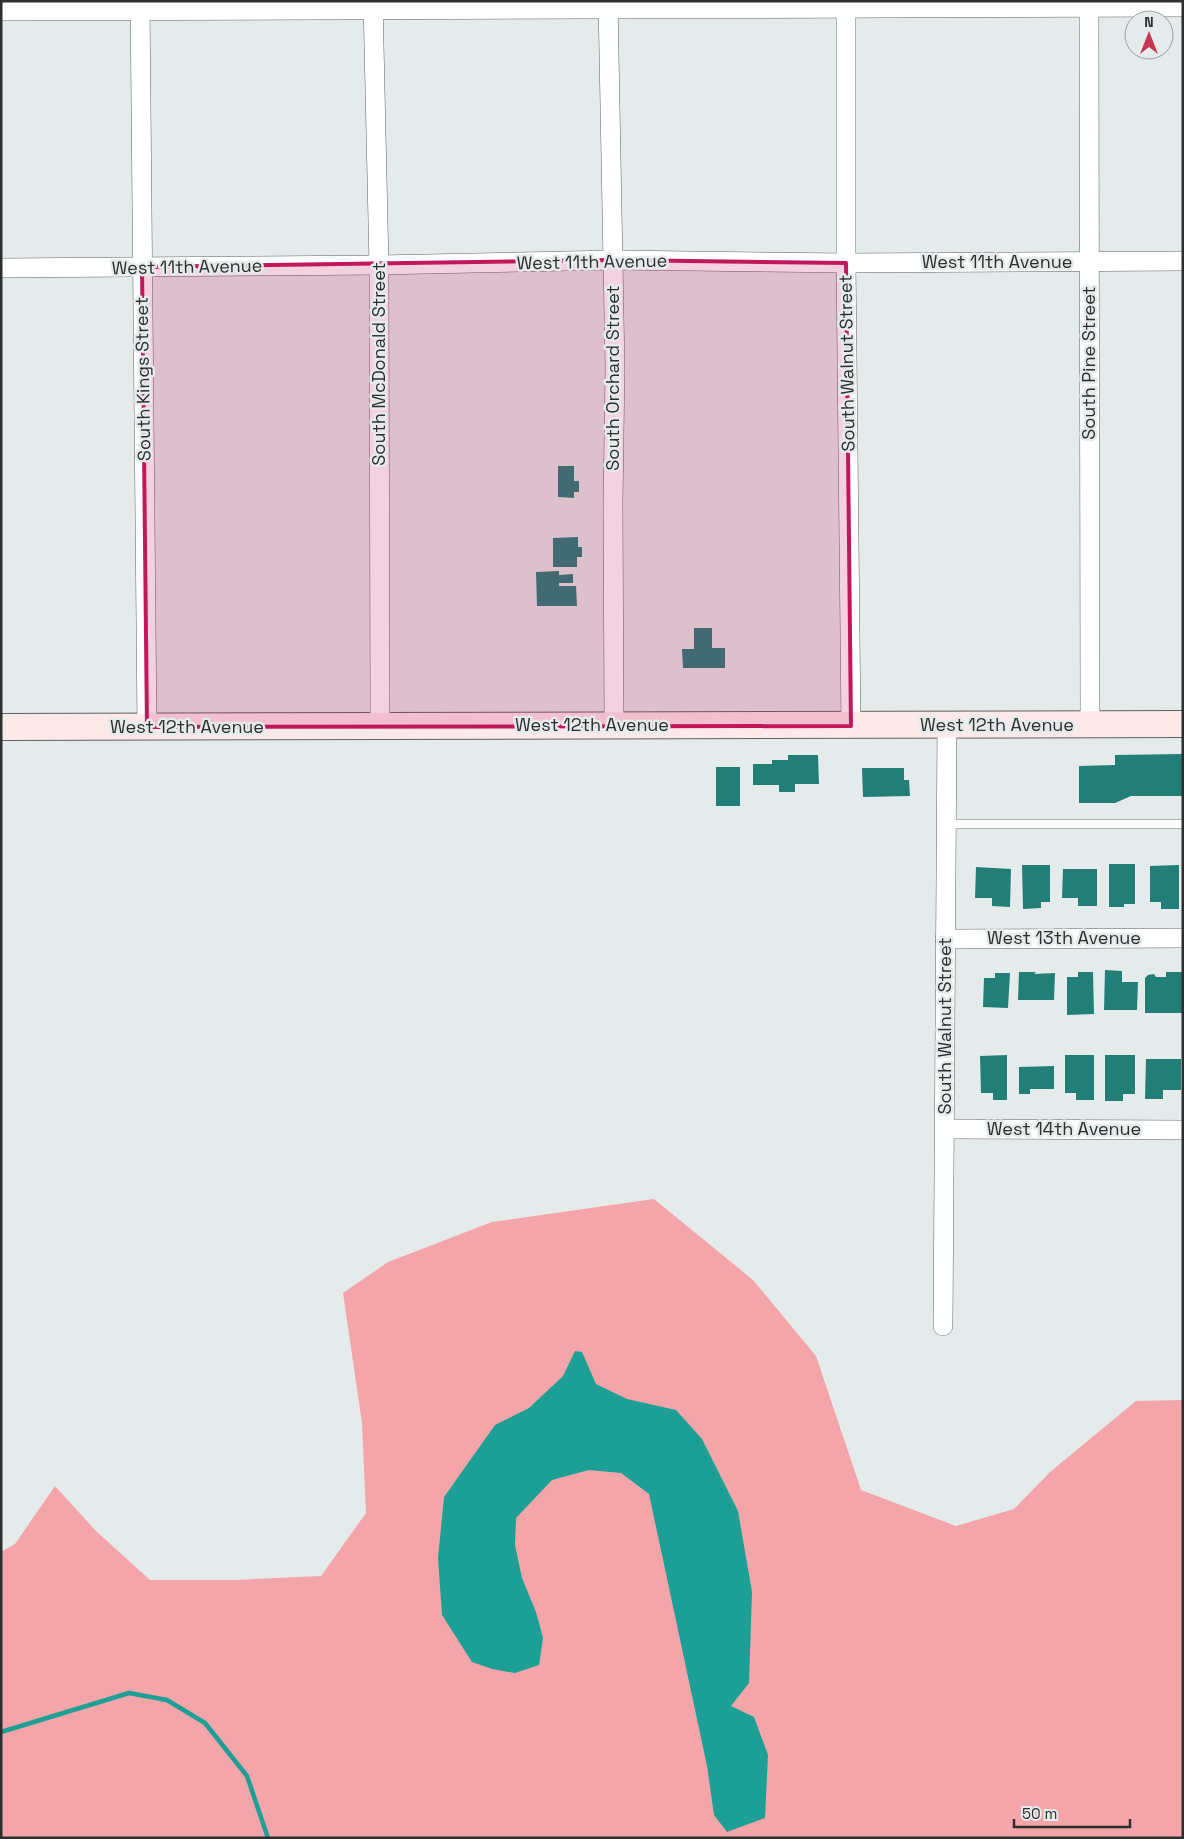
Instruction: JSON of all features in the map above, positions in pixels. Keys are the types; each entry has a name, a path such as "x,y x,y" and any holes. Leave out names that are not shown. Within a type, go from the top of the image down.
{"main road":[{"name":"West 12th Avenue","path":"1,727 1183,724"}],"street":[{"path":"1,11 140,6 373,5 1089,4 1183,7"},
{"name":"South Pine Street","path":"1089,4 1090,724"},
{"name":"South McDonald Street","path":"373,5 379,265 380,726"},
{"name":"South Orchard Street","path":"608,5 615,368 613,502 614,724"},
{"name":"South Walnut Street","path":"846,5 846,263 851,726"},
{"name":"South Kings Street","path":"140,6 147,727"},
{"name":"West 11th Avenue","path":"1,268 379,265 614,260 846,263 1183,261"},
{"name":"South Walnut Street","path":"943,1326 947,726"},
{"name":"West 13th Avenue","path":"945,939 1183,938"},
{"name":"West 14th Avenue","path":"945,1129 1183,1130"}],"lane":[{"path":"947,824 1183,824"}],"highlighted area":[{"path":"614,260 846,263 851,726 147,727 142,267"}],"shaded area":[{"path":"654,1199 753,1280 816,1356 861,1490 956,1526 1014,1509 1050,1472 1136,1401 1183,1400 1183,1838 1,1838 1,1552 15,1544 55,1486 96,1531 150,1580 235,1580 321,1576 366,1513 362,1423 343,1293 388,1262 492,1222"}],"water":[{"path":"575,1351 582,1352 596,1384 627,1399 676,1410 702,1439 738,1511 752,1592 749,1683 731,1706 754,1717 768,1755 765,1818 727,1832 714,1815 707,1766 649,1494 621,1473 589,1470 552,1480 516,1518 515,1545 522,1578 536,1612 543,1638 539,1665 515,1673 492,1669 472,1662 442,1615 438,1558 444,1497 495,1425 529,1408 563,1376"}],"building":[{"path":"558,466 574,466 574,481 579,481 579,492 574,492 574,498 558,497"},
{"path":"578,537 578,547 582,547 582,557 577,557 577,567 553,567 553,538"},
{"path":"559,571 559,575 573,574 573,583 559,583 559,586 576,586 577,606 537,606 536,572"},
{"path":"694,628 712,628 712,648 725,648 725,668 683,668 682,649 694,649"},
{"path":"1183,754 1183,796 1131,796 1115,803 1079,803 1079,766 1115,765 1115,755"},
{"path":"788,755 818,755 819,784 795,784 795,792 779,792 779,785 753,785 753,764 772,764 772,760 788,760"},
{"path":"716,767 740,767 740,806 716,806"},
{"path":"862,768 904,768 904,780 909,780 910,796 863,797"},
{"path":"1109,864 1135,864 1135,904 1124,904 1124,907 1109,907"},
{"path":"1022,865 1050,865 1050,902 1041,902 1041,908 1023,909"},
{"path":"1179,865 1179,909 1161,909 1161,902 1150,902 1150,866"},
{"path":"976,867 1011,869 1010,907 992,906 992,898 975,898"},
{"path":"1063,869 1097,869 1097,906 1078,906 1078,898 1062,898"},
{"path":"1105,970 1122,971 1122,982 1138,982 1137,1010 1104,1010"},
{"path":"1019,972 1036,972 1034,974 1055,973 1054,1000 1018,1000"},
{"path":"1078,972 1093,972 1094,1014 1067,1015 1067,977 1078,977"},
{"path":"1166,972 1183,972 1183,1013 1145,1013 1145,978 1148,975 1154,974 1156,977 1166,977"},
{"path":"995,973 1010,973 1008,1008 983,1007 984,978 995,978"},
{"path":"1007,1055 1007,1100 993,1100 993,1093 981,1093 980,1056"},
{"path":"1065,1055 1094,1055 1094,1100 1076,1100 1076,1093 1065,1093"},
{"path":"1105,1055 1135,1055 1135,1094 1123,1094 1123,1101 1105,1101"},
{"path":"1146,1059 1181,1059 1181,1090 1163,1090 1163,1099 1145,1099"},
{"path":"1054,1066 1054,1089 1030,1089 1030,1094 1019,1094 1019,1067"}],"waterway":[{"path":"1,1732 129,1693 167,1700 205,1723 247,1776 268,1838"}]}
